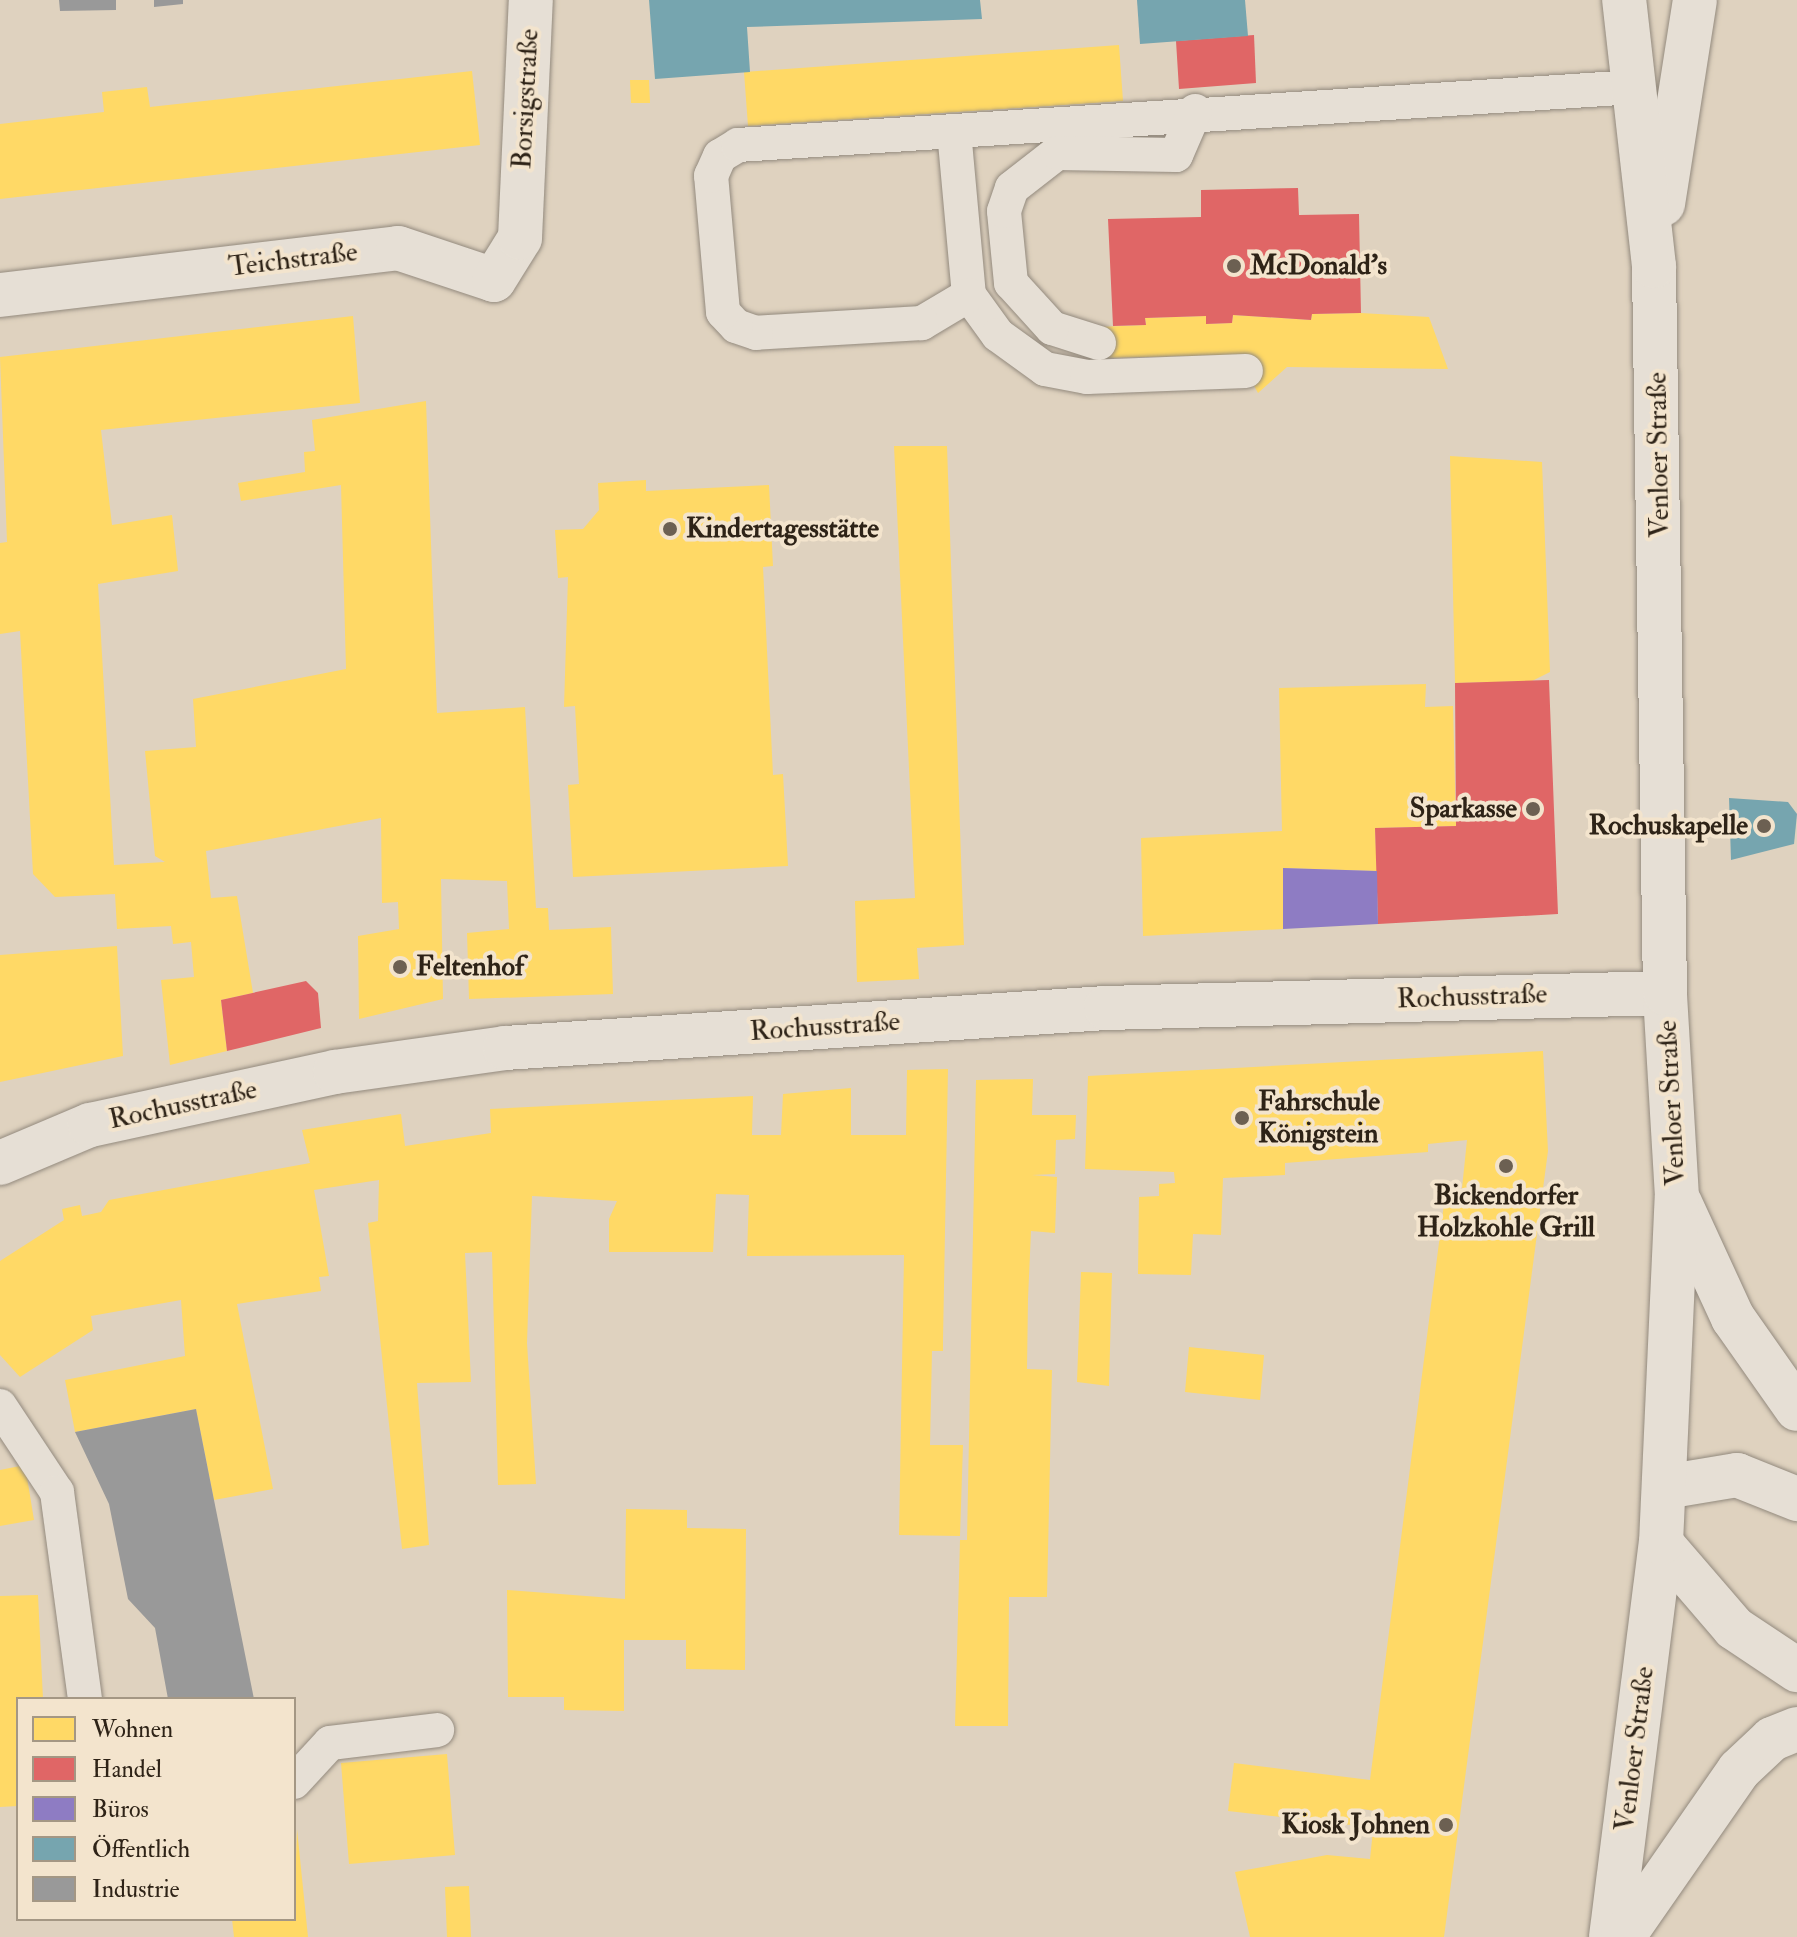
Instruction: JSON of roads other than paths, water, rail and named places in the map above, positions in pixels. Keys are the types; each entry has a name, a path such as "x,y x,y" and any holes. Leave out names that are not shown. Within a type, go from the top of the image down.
{"street":[{"name":"Borsigstraße","path":"522,198 531,0"},
{"name":"Venloer Straße","path":"1611,1937 1661,1543 1677,1197 1665,993 1654,266 1624,0"},
{"name":"Venloer Straße","path":"1654,266 1695,0"},
{"name":"Teichstraße","path":"0,295 398,248 494,280 520,238 522,198"},
{"name":"Rochusstraße","path":"0,1163 90,1125 335,1072 505,1048 1106,1008 1665,993"},
{"path":"1677,1197 1733,1318 1797,1409"},
{"path":"1665,1487 1737,1475 1797,1499"},
{"path":"1661,1543 1734,1628 1797,1670"},
{"path":"1623,1937 1739,1770 1772,1739 1797,1729"}],"lane":[{"path":"969,295 922,323 756,333 723,312 711,176 720,156 738,145 1195,111 1482,99 1636,87"},
{"path":"1099,343 1052,328 1011,283 1004,211 1012,188 1057,153 1176,155 1195,111"},
{"path":"954,131 969,295 998,335 1045,369 1087,377 1246,371"},
{"path":"0,1406 57,1492 85,1697"},
{"path":"296,1780 330,1743 437,1730"}],"place":[{"name":"McDonald's","path":"1234,266"},
{"name":"Kindertagesstätte","path":"670,529"},
{"name":"Sparkasse","path":"1533,809"},
{"name":"Rochuskapelle","path":"1764,826"},
{"name":"Feltenhof","path":"400,967"},
{"name":"Fahrschule Königstein","path":"1242,1118"},
{"name":"Bickendorfer Holzkohle Grill","path":"1506,1166"},
{"name":"Kiosk Johnen","path":"1446,1825"}]}
